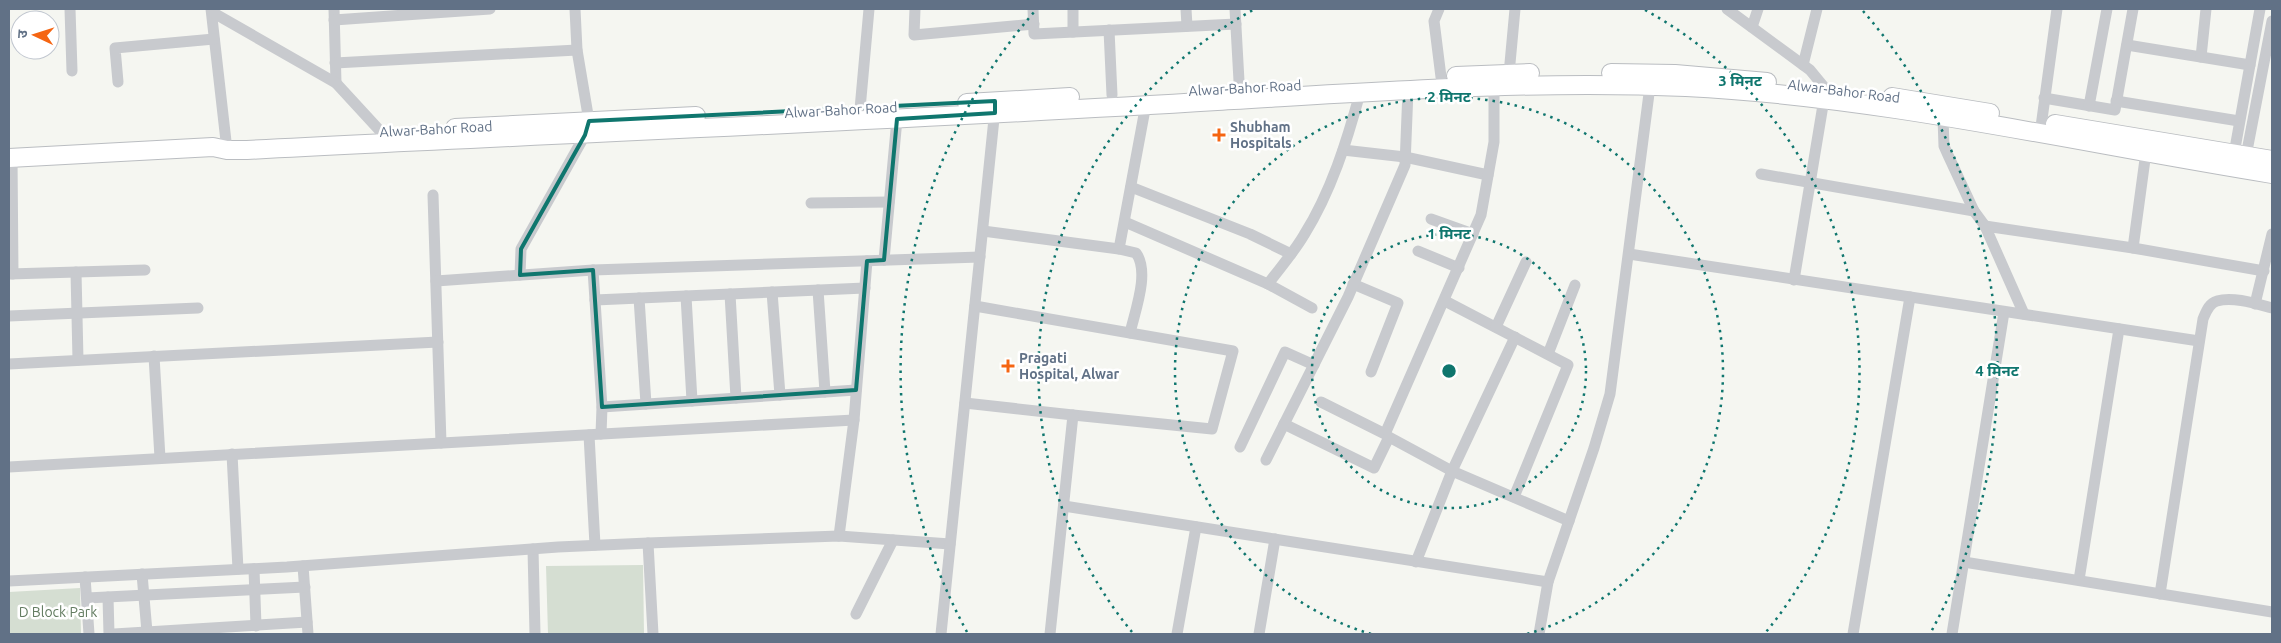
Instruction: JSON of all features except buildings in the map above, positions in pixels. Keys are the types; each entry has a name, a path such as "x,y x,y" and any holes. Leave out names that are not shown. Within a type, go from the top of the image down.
{"main road":[{"name":"Alwar-Bahor Road","path":"10,158 587,128 860,109 1146,104 1441,77 1509,74 1675,74 1824,93 2040,128 2272,160"},
{"name":"Alwar-Bahor Road","path":"222,146 382,132 587,128 897,118 1112,95 1360,93 1581,84 1824,93 1944,118 2040,128 2146,152 2272,174"}],"street":[{"path":"70,9 72,71"},
{"path":"336,83 334,14 490,9"},
{"path":"520,275 521,249 587,128 577,50 575,9"},
{"path":"860,109 869,9"},
{"path":"915,9 914,35 1034,24"},
{"path":"1033,9 1034,34 1236,24"},
{"path":"1073,9 1073,32"},
{"path":"1186,9 1187,26"},
{"path":"1235,9 1240,94"},
{"path":"1439,9 1434,21 1441,77"},
{"path":"1509,74 1515,9"},
{"path":"1727,9 1803,65 1824,93 1794,280"},
{"path":"1752,27 1758,9"},
{"path":"1803,65 1817,9"},
{"path":"2040,128 2057,9"},
{"path":"2089,106 2107,9"},
{"path":"2044,98 2115,110 2133,9"},
{"path":"2200,57 2206,9"},
{"path":"2240,155 2239,121 2260,9"},
{"path":"212,10 222,146"},
{"path":"212,10 336,83 382,132"},
{"path":"2240,155 2270,42 2272,21"},
{"path":"1108,30 1112,95"},
{"path":"118,82 115,48 214,39"},
{"path":"2127,45 2250,65"},
{"path":"335,63 577,50"},
{"path":"1539,634 1548,582 1610,394 1650,86"},
{"path":"1284,424 1374,468 1481,215 1494,142 1494,87"},
{"path":"1266,460 1353,284 1405,165 1408,90"},
{"path":"1268,284 1304,235 1322,200 1343,150 1360,93"},
{"path":"2116,102 2239,121"},
{"path":"1119,249 1146,104"},
{"path":"941,634 995,107"},
{"path":"884,260 897,118"},
{"path":"1944,118 1944,146 1974,211 1985,226 2024,314"},
{"path":"1343,150 1405,157 1488,175"},
{"path":"2133,248 2146,152"},
{"path":"10,158 11,274 145,270"},
{"path":"1761,174 1974,211"},
{"path":"1131,187 1250,234 1290,254"},
{"path":"433,195 441,443"},
{"path":"811,203 889,202"},
{"path":"1431,219 1473,234"},
{"path":"1125,222 1268,284 1312,308"},
{"path":"1985,226 2133,248 2264,271"},
{"path":"983,231 1119,249 1136,253 1142,261 1143,272 1130,333"},
{"path":"2255,304 2272,234"},
{"path":"1418,251 1459,268"},
{"path":"1629,254 2199,341"},
{"path":"436,281 593,270 980,257"},
{"path":"839,536 854,420 867,261"},
{"path":"1496,327 1526,262"},
{"path":"593,270 602,407 595,434 595,546"},
{"path":"76,272 78,360"},
{"path":"1353,284 1398,303 1371,372"},
{"path":"1548,354 1575,285"},
{"path":"595,300 865,288"},
{"path":"818,290 825,392"},
{"path":"772,292 780,395"},
{"path":"730,294 736,398"},
{"path":"686,296 692,401"},
{"path":"1853,634 1910,297"},
{"path":"639,298 646,404"},
{"path":"1446,301 1568,365 1514,498"},
{"path":"2160,594 2203,319 2208,307 2217,301 2255,304 2272,308"},
{"path":"965,403 1212,429 1232,351 975,306"},
{"path":"9,316 198,308"},
{"path":"1952,634 2004,312"},
{"path":"2079,580 2119,329"},
{"path":"1416,562 1452,471 1515,337"},
{"path":"9,364 438,342"},
{"path":"1240,447 1285,352 1314,365"},
{"path":"154,356 160,458"},
{"path":"602,407 856,390"},
{"path":"1321,402 1387,435 1452,471 1569,521"},
{"path":"1050,634 1074,415"},
{"path":"9,467 854,420"},
{"path":"232,454 238,569"},
{"path":"1064,506 1548,582"},
{"path":"1177,634 1196,527"},
{"path":"9,581 254,569 533,549 648,543 839,536 950,544"},
{"path":"1259,634 1275,539"},
{"path":"856,614 894,540"},
{"path":"648,543 653,634"},
{"path":"533,549 535,634"},
{"path":"1964,562 2272,612"},
{"path":"303,566 308,634"},
{"path":"254,569 256,626"},
{"path":"142,574 147,632"},
{"path":"85,577 88,634"},
{"path":"87,598 305,587"},
{"path":"108,597 109,634"},
{"path":"114,634 307,622"}],"highlighted area":[{"path":"995,101 995,113 897,119 884,260 867,261 856,390 602,407 593,270 520,275 521,249 585,135 589,121"}],"green space":[{"path":"643,565 644,634 548,634 546,566"},
{"name":"D Block Park","path":"80,588 81,634 9,634 9,592"}],"place":[{"name":"Shubham Hospitals","path":"1219,135"},
{"name":"Pragati Hospital, Alwar","path":"1008,366"}]}
